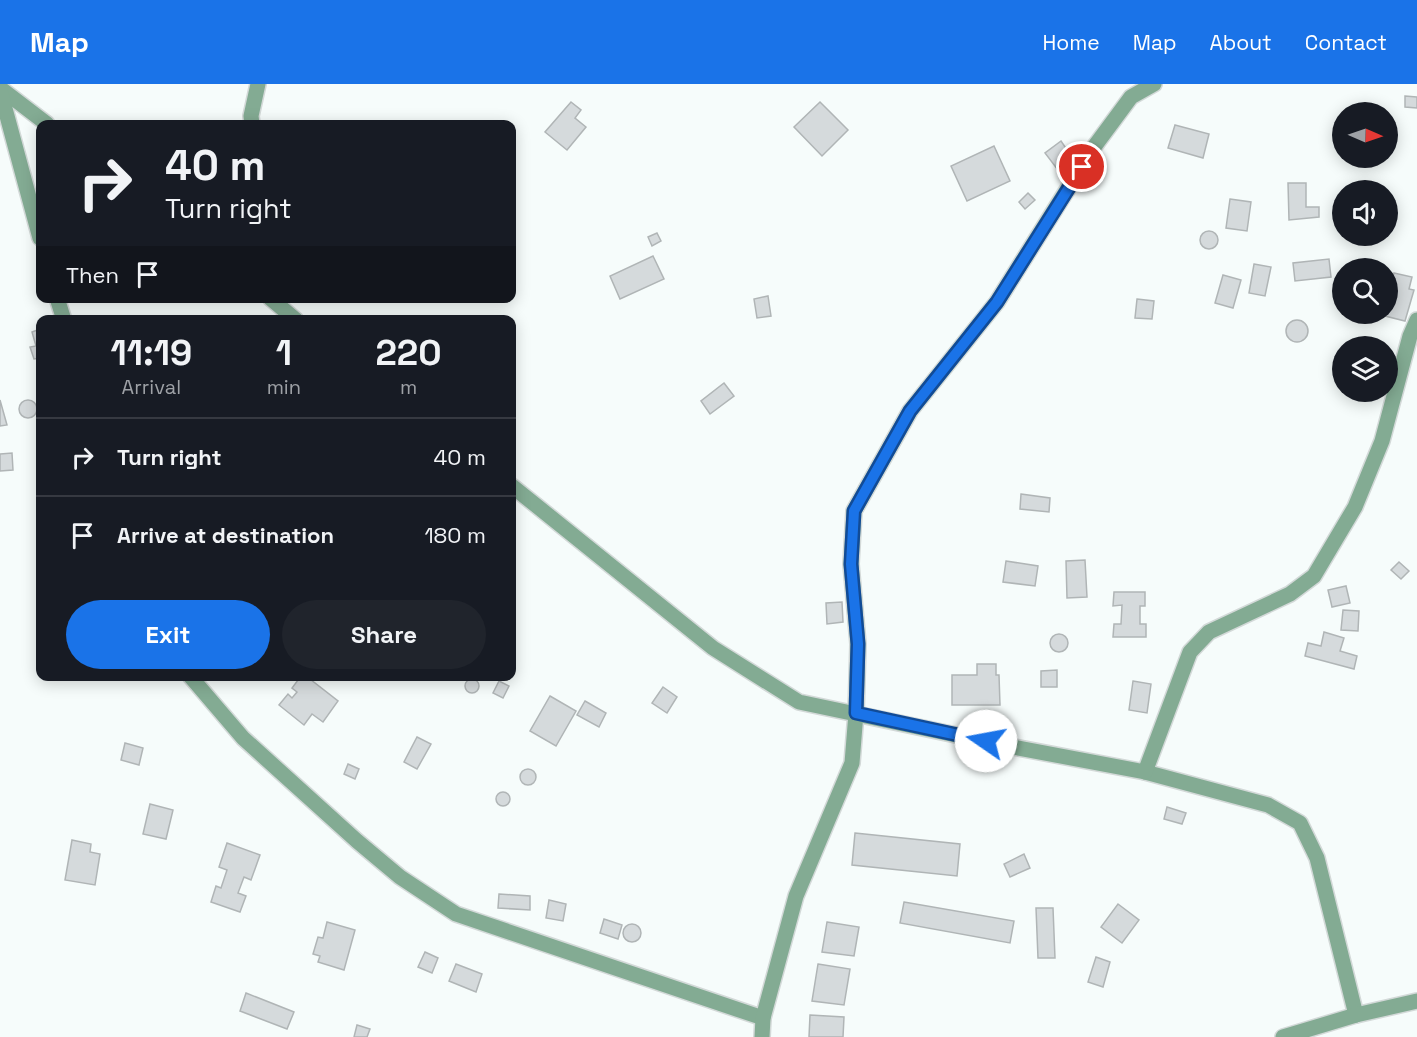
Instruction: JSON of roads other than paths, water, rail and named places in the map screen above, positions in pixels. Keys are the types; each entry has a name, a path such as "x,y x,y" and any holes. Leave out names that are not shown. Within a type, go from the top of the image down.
{"street":[{"path":"253,120 258,84"},
{"path":"762,1037 763,1018 796,896 852,762 858,644 851,564 854,511 910,411 997,302 1094,147 1131,98 1154,84"},
{"path":"0,89 42,120"},
{"path":"0,89 36,223"},
{"path":"276,303 290,315"},
{"path":"1145,772 1190,652 1209,632 1290,594 1314,576 1355,507 1382,441 1410,336 1417,320"},
{"path":"516,489 713,648 799,702 1145,772 1268,805 1300,823 1317,858 1356,1015"},
{"path":"194,681 243,738 357,841 400,877 456,914 763,1018"},
{"path":"1283,1037 1417,1000"}]}
